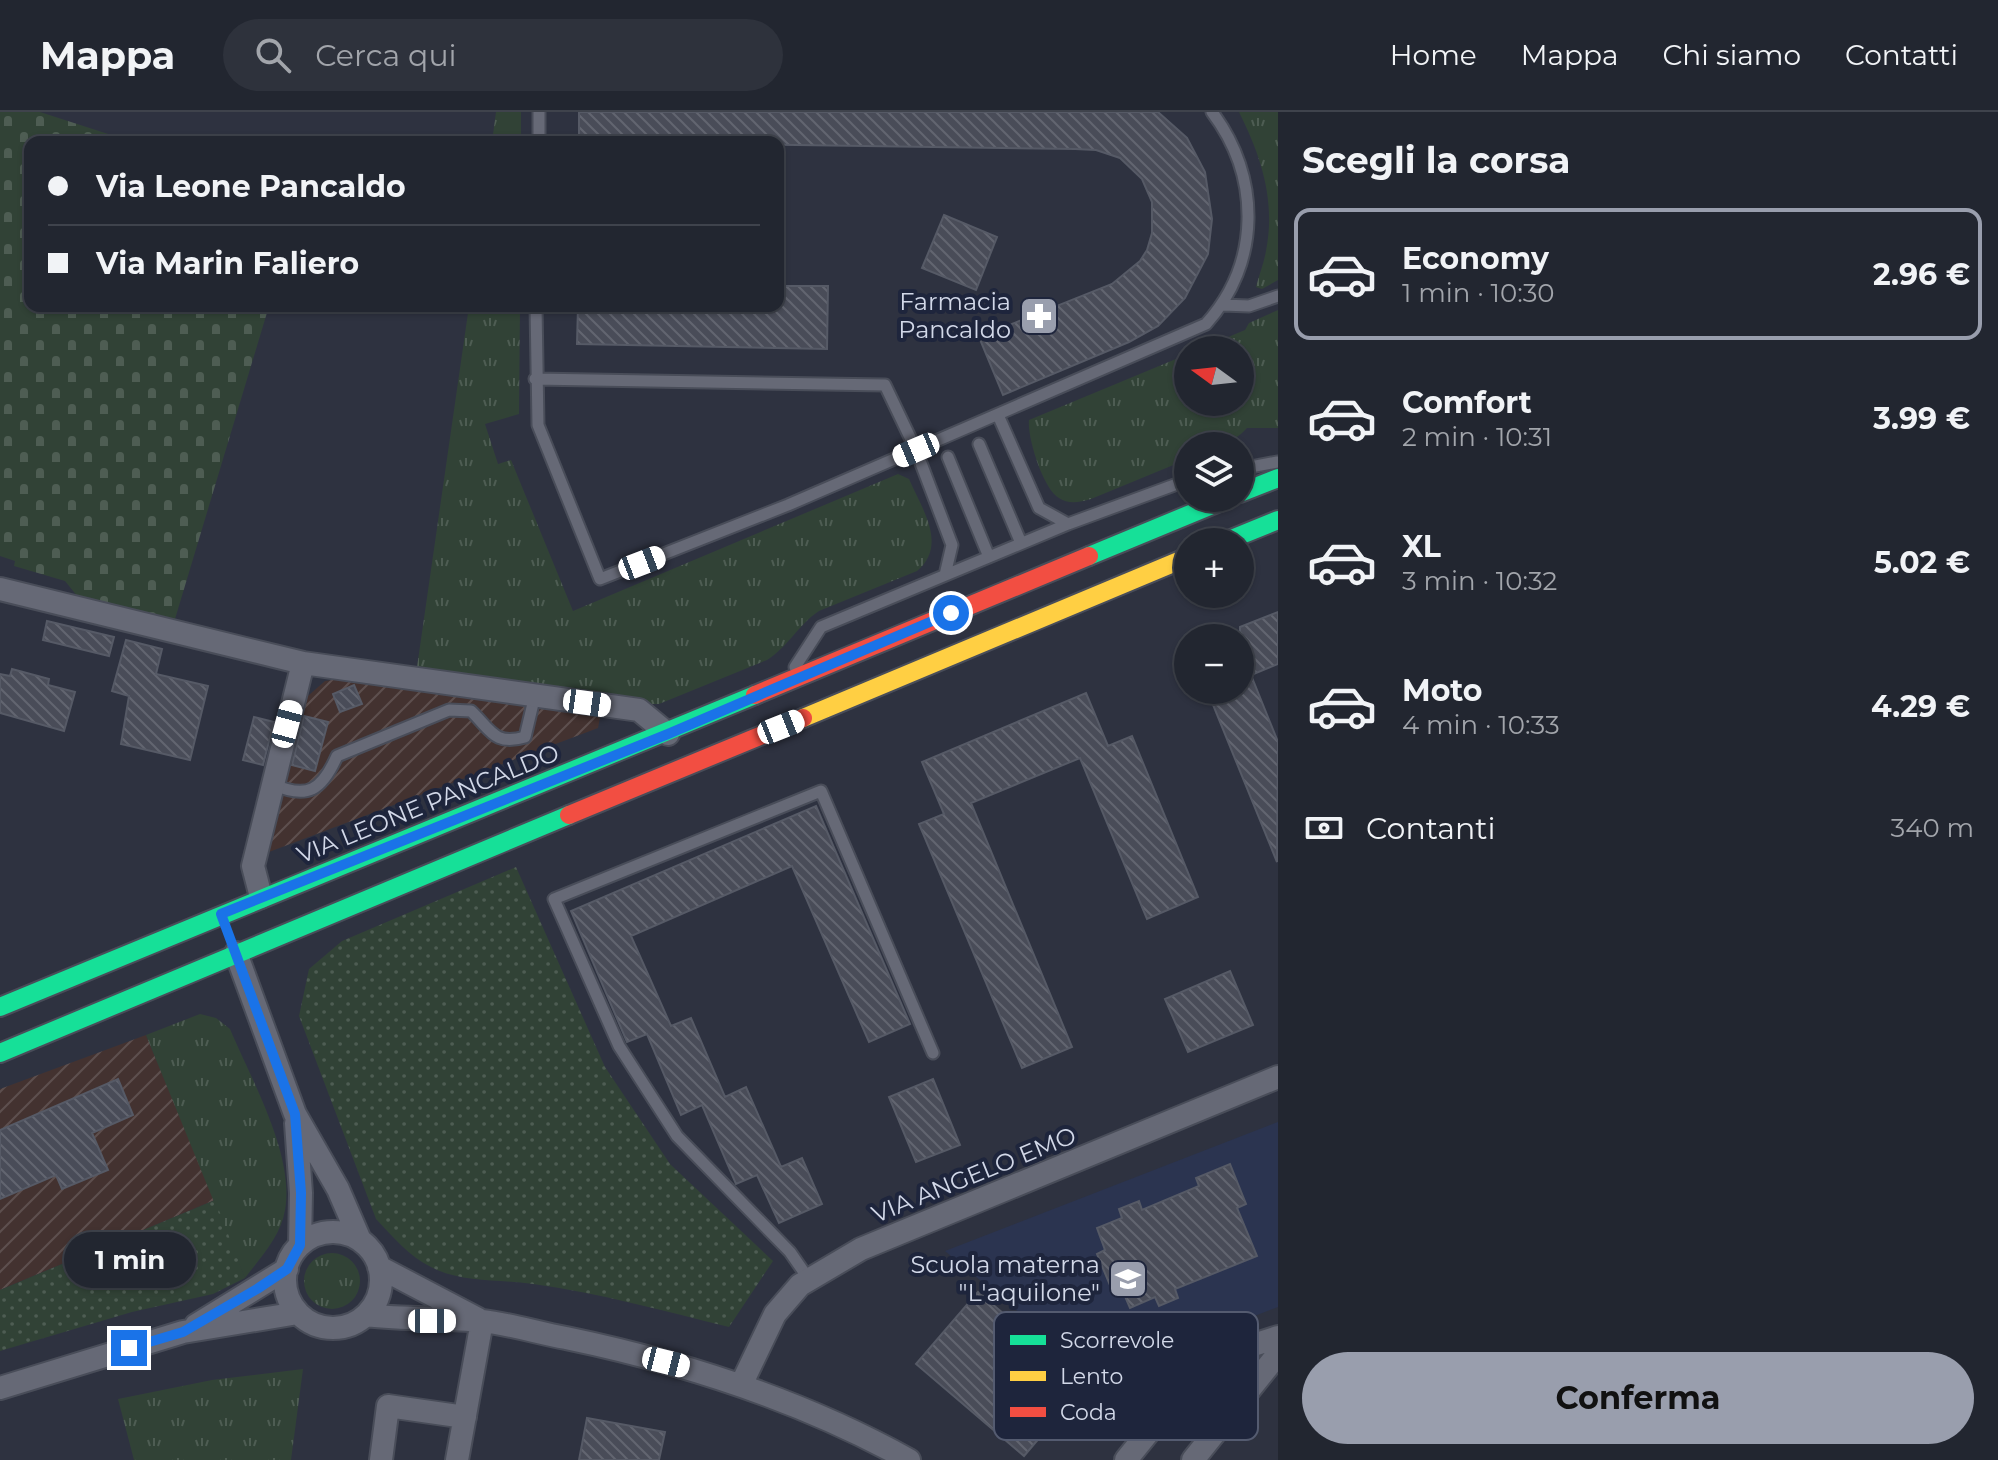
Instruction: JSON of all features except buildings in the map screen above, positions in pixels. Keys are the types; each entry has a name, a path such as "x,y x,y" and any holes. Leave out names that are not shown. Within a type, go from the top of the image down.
{"main road":[{"path":"1254,487 1278,478"},
{"name":"VIA LEONE PANCALDO","path":"0,1053 229,934 261,897 668,734 785,682 1195,512"},
{"path":"1254,530 1278,520"},
{"name":"VIA LEONE PANCALDO","path":"0,1007 229,934 1174,563"}],"street":[{"path":"0,589 303,663 639,710 668,734"},
{"path":"261,897 253,866 303,663"},
{"path":"229,934 295,1114 338,1189 360,1240 379,1267 482,1321"},
{"name":"VIA ANGELO EMO","path":"742,1383 775,1314 808,1278 861,1249 1278,1077"},
{"path":"183,1332 287,1269 300,1245 301,1193 295,1114"},
{"path":"300,1245 312,1237 333,1232 360,1240"},
{"path":"367,1315 380,1290 379,1267"},
{"path":"287,1269 289,1298 298,1313 318,1326 343,1327 367,1315 406,1320 482,1321 605,1347 742,1383 841,1425 909,1460"},
{"path":"0,1388 183,1332 298,1313"},
{"path":"457,1460 482,1321"},
{"path":"1258,1343 1278,1337"},
{"path":"1258,1379 1278,1354"},
{"path":"381,1460 388,1406 465,1417"},
{"path":"1126,1460 1142,1440"},
{"path":"1193,1460 1209,1440"}],"lane":[{"path":"539,112 539,136"},
{"path":"536,312 538,425 600,579 916,450 1206,324 1223,305 1243,264 1249,226 1245,178 1237,151 1212,112"},
{"path":"1223,305 1249,306 1278,296"},
{"path":"535,379 885,385 916,450 952,545 945,575"},
{"path":"998,415 1039,508 1068,524"},
{"path":"979,444 1021,543"},
{"path":"948,457 989,557"},
{"path":"1254,466 1278,462"},
{"path":"785,682 821,627 1068,524 1174,485"},
{"path":"272,784 292,793 316,788 327,779 337,756 449,710 471,711 496,738 508,742 525,737 535,695"},
{"path":"808,1278 790,1252 677,1136 619,1046 554,899 821,791 933,1053"}],"shaded area":[{"path":"354,677 601,712 598,728 269,852 276,790 301,702 325,681"},
{"path":"146,1035 215,1200 0,1290 0,1089"},
{"name":"Scuola materna \"L'aquilone\"","path":"1278,1122 1278,1307 1258,1315 1258,1312 1019,1312 945,1251"}],"green space":[{"path":"0,112 40,112 114,136 24,136 24,312 267,312 172,629 82,602 65,581 14,566 15,561 0,556"},
{"path":"496,112 521,112 521,136 493,136"},
{"path":"1239,112 1278,112 1278,280 1262,289 1256,287 1269,232 1268,197 1260,162"},
{"path":"1278,310 1278,428 1247,428 1243,432 1174,432 1174,465 1079,502 1063,500 1053,493 1037,462 1029,420 1174,360 1174,416 1254,416 1254,336 1231,336 1245,330 1249,323"},
{"path":"468,312 520,312 519,414 485,424 498,464 511,460 573,611 898,474 909,479 930,526 931,550 917,571 819,611 767,660 659,704 626,704 416,674"},
{"path":"516,867 605,1067 670,1164 773,1261 729,1327 582,1292 455,1276 416,1258 376,1219 299,1016 309,969 342,941"},
{"path":"200,1014 216,1018 230,1029 269,1118 284,1166 286,1188 283,1220 269,1246 245,1278 146,1035"},
{"path":"215,1200 245,1278 213,1294 132,1312 0,1351 0,1290"},
{"path":"332,1253 352,1261 360,1281 352,1301 332,1309 312,1301 304,1281 312,1261"},
{"path":"303,1369 291,1460 134,1460 118,1399 212,1380"}],"traffic: fast":[{"path":"1254,487 1278,478"},
{"path":"1089,556 1195,512"},
{"path":"1254,530 1278,520"},
{"path":"0,1007 755,695"},
{"path":"0,1053 569,815"}],"traffic: slow":[{"path":"803,718 1174,563"}],"traffic: jam":[{"path":"755,695 1089,556"},
{"path":"569,815 803,718"}],"place":[{"name":"Farmacia Pancaldo","path":"1039,316"},
{"name":"Scuola materna \"L'aquilone\"","path":"1128,1279"}],"route":[{"path":"129,1348 183,1332 257,1289 287,1269 300,1245 301,1193 295,1114 221,914 668,734 951,613"}]}
